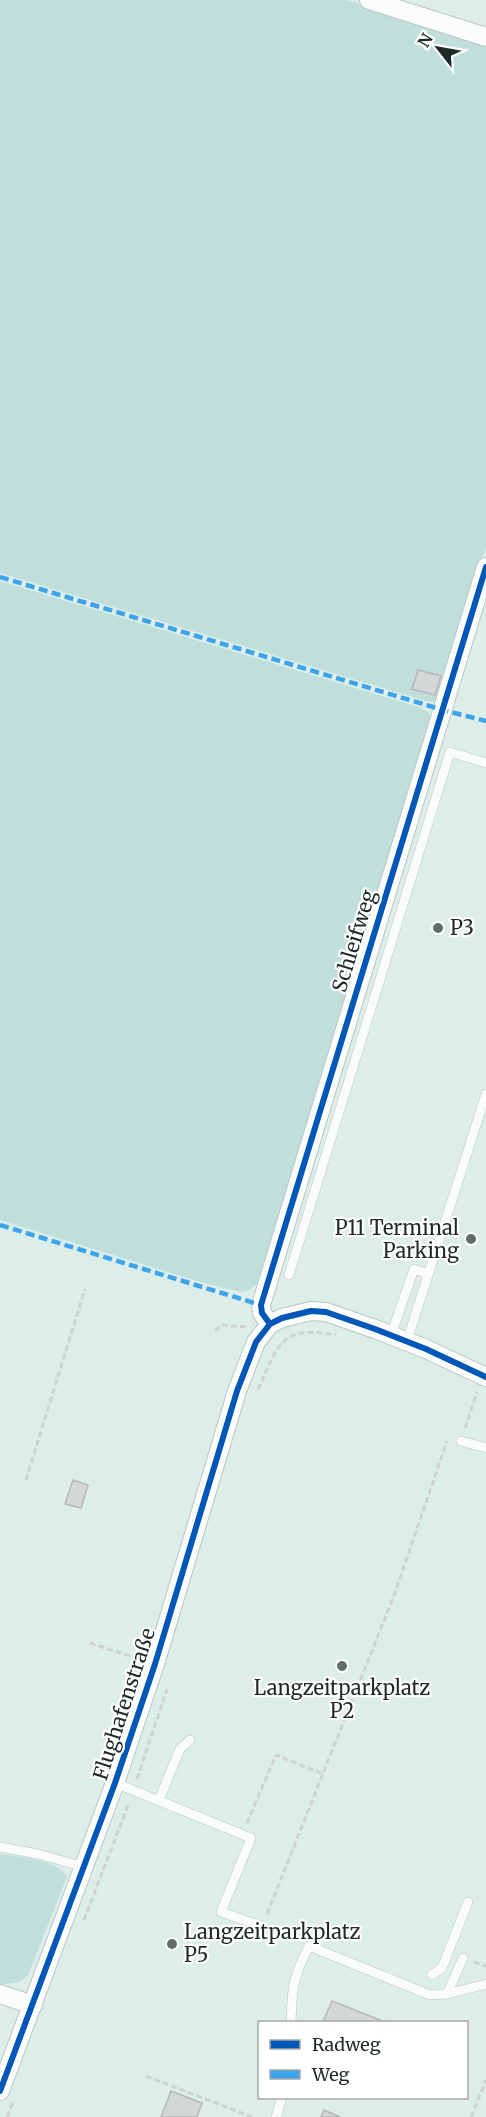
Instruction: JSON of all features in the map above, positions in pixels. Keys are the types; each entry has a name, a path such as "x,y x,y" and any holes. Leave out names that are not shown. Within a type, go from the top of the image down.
{"street":[{"path":"369,0 486,37"},
{"name":"Schleifweg","path":"270,1324 262,1313 261,1305 486,567"},
{"path":"270,1324 294,1314 311,1311 326,1312 399,1338 486,1377"},
{"name":"Flughafenstraße","path":"0,2091 116,1784 155,1664 237,1391 256,1342 270,1324"},
{"path":"0,1994 33,2005"}],"lane":[{"path":"289,1275 450,752 486,763"},
{"path":"399,1338 428,1274 486,1094"},
{"path":"399,1338 414,1269 428,1274"},
{"path":"460,1441 486,1448"},
{"path":"159,1800 180,1749 190,1740"},
{"path":"116,1784 251,1838 221,1912 261,1926"},
{"path":"0,1847 38,1854 84,1867"},
{"path":"432,1974 442,1968 468,1902"},
{"path":"291,2021 292,1993 297,1969 309,1946 430,1995 447,1994 486,1984"},
{"path":"447,1994 468,1960"},
{"path":"276,2117 281,2099"}],"path":[{"path":"26,1480 85,1288"},
{"path":"215,1331 223,1325 245,1328 250,1323"},
{"path":"258,1390 276,1349 285,1339 300,1333 315,1331 338,1336"},
{"path":"460,1441 478,1389 486,1392"},
{"path":"261,1926 395,1593 449,1437"},
{"path":"90,1643 139,1659"},
{"path":"242,1835 276,1755 323,1774"},
{"path":"468,1960 486,1966"},
{"path":"146,2076 252,2117"},
{"path":"471,2117 486,2080"},
{"path":"187,2097 189,2092"}],"shaded area":[{"path":"0,0 347,0 486,44 486,547 439,699 434,702 426,701 0,573"},
{"path":"0,581 419,707 428,712 432,720 264,1269 258,1283 249,1290 240,1292 197,1281 0,1220"},
{"path":"0,1854 47,1863 55,1866 67,1877 28,1975 19,1982 0,1985"}],"building":[{"path":"418,670 441,676 435,695 412,689"},
{"path":"73,1480 88,1485 81,1508 65,1504"},
{"path":"332,2001 382,2021 323,2021"},
{"path":"171,2091 202,2103 197,2117 161,2117"},
{"path":"324,2110 340,2117 321,2117"}],"marked path":[{"path":"0,577 486,721"},
{"path":"0,1225 261,1305"}],"cycle path":[{"path":"270,1324 262,1313 261,1305 486,567"},
{"path":"0,2091 115,1783 155,1664 237,1391 256,1342 270,1324 282,1318 311,1311 326,1312 426,1349 486,1377"}],"place":[{"name":"P3","path":"438,928"},
{"name":"P11 Terminal Parking","path":"471,1239"},
{"name":"Langzeitparkplatz P2","path":"342,1666"},
{"name":"Langzeitparkplatz P5","path":"172,1944"}]}
